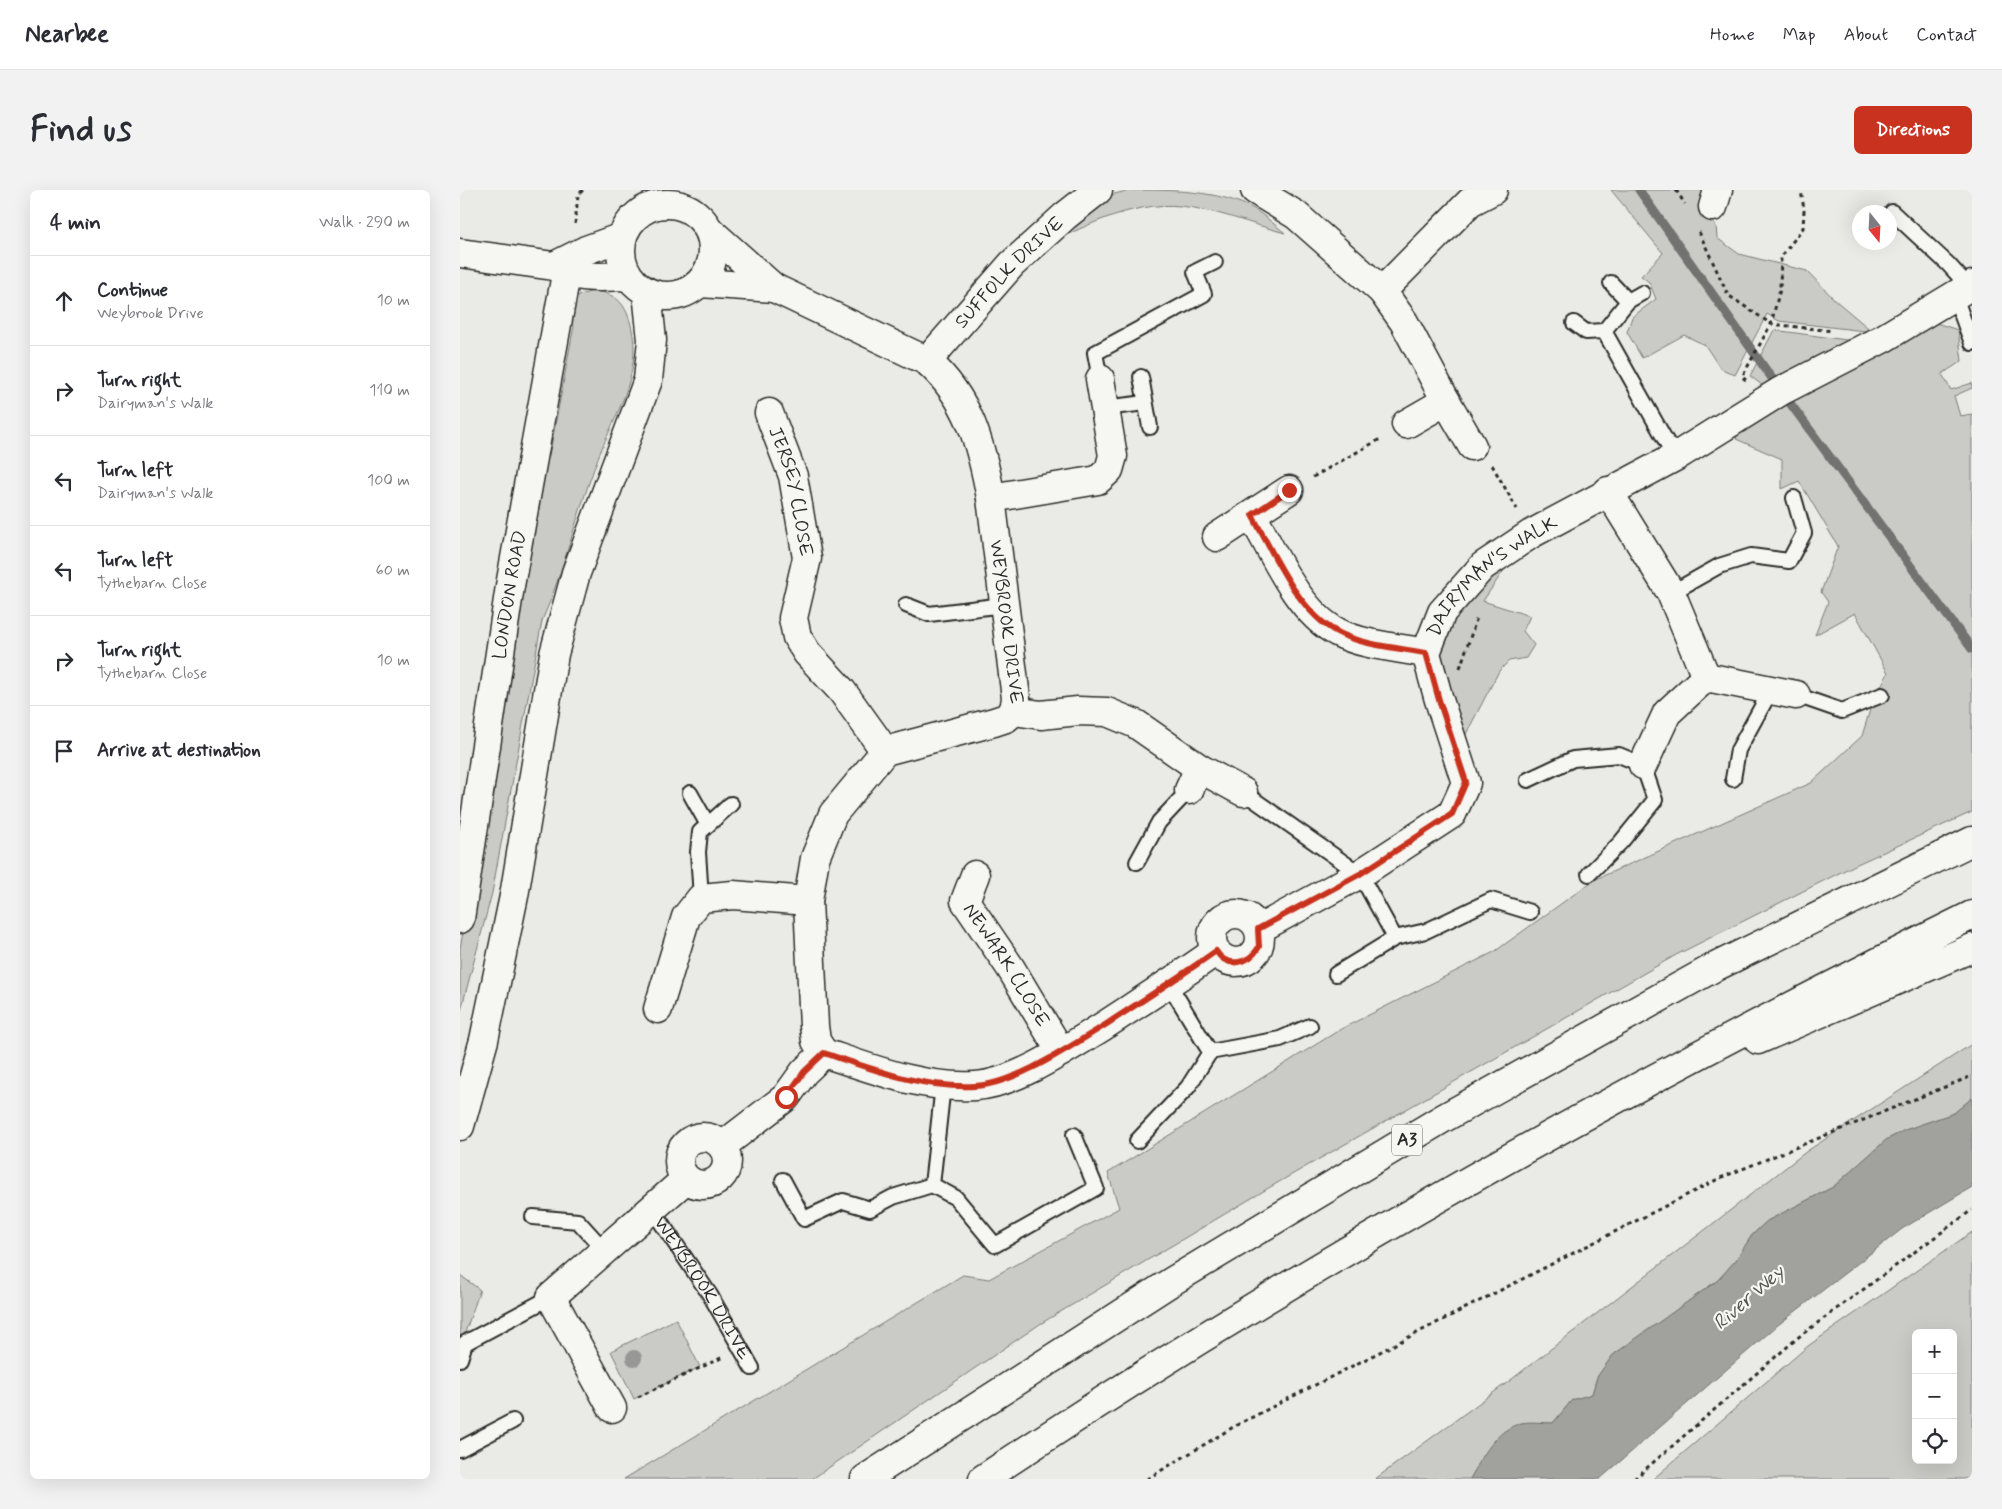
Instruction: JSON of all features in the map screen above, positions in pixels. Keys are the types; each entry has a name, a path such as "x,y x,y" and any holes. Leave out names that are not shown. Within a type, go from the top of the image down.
{"main road":[{"path":"460,1126 484,1040 514,896 554,654 576,573 648,380 652,340 637,284 621,256 635,190"},
{"name":"SUFFOLK DRIVE","path":"928,361 1012,264 1065,216 1098,190"},
{"path":"1255,190 1296,215 1382,291 1404,322 1472,446"},
{"path":"1382,291 1470,202 1493,190"},
{"path":"460,254 560,270 591,278 637,284 661,296 675,296 688,291 700,283 714,263 715,248 709,230 701,219 678,198 646,209 626,229 586,250 560,270"},
{"name":"WEYBROOK DRIVE","path":"709,230 774,288 928,361 958,393 973,426 985,465 991,498 1016,698 1014,711 1006,718 994,722 885,751"},
{"name":"LONDON ROAD","path":"460,919 560,270"},
{"name":"WEYBROOK DRIVE","path":"700,283 774,288"},
{"name":"DAIRYMAN'S WALK","path":"824,1053 884,1073 943,1085 977,1086 1013,1076 1061,1052 1169,984 1216,951 1212,940 1213,931 1223,918 1230,915 1245,916 1252,920 1258,929 1360,874 1452,814 1466,782 1439,700 1426,653 1442,612 1483,566 1531,534 1608,491 1675,457 1781,391 1884,338 1965,289"},
{"path":"991,498 1098,480 1109,470 1113,456 1100,379"},
{"path":"1406,424 1446,401"},
{"name":"JERSEY CLOSE","path":"769,413 793,476 808,558 793,618 797,637 807,653 842,691 885,751"},
{"path":"1217,537 1289,490"},
{"path":"1608,491 1670,593 1706,677"},
{"path":"1252,515 1300,598 1320,620 1337,632 1374,643 1426,653"},
{"path":"1706,677 1784,693"},
{"path":"1643,765 1667,713 1706,677"},
{"path":"1014,711 1041,715 1078,711 1107,712 1136,724 1194,779 1244,792"},
{"path":"722,1146 786,1097 804,1072 824,1053 816,1042 808,901 815,858 833,814 885,751"},
{"name":"A3","path":"865,1479 1171,1282 1442,1119 1713,968 1972,841"},
{"name":"NEWARK CLOSE","path":"975,875 965,901 1010,967 1061,1052"},
{"path":"658,1009 686,917 701,898 733,895 808,901"},
{"path":"983,1479 1197,1341 1480,1174 1795,1002 1972,915"},
{"path":"1597,1110 1972,948"},
{"path":"701,1136 709,1137 722,1146 726,1154 726,1170 715,1182 700,1185 686,1179 678,1164 679,1156 686,1143 701,1136"},
{"name":"WEYBROOK DRIVE","path":"551,1297 686,1179"},
{"path":"551,1297 612,1408"}],"lane":[{"path":"1897,217 1948,264 1965,289 1972,343"},
{"path":"1100,379 1095,352 1204,294 1194,272 1215,262"},
{"path":"1611,282 1628,301"},
{"path":"1574,324 1586,332 1604,331 1628,301 1642,293"},
{"path":"1604,331 1675,457"},
{"path":"1141,377 1150,428"},
{"path":"1105,408 1145,403"},
{"path":"1670,593 1719,566 1751,556 1789,561 1804,533 1794,498"},
{"path":"906,605 929,614 1004,605"},
{"path":"1733,779 1738,750 1784,693 1842,711 1882,695"},
{"path":"1528,780 1573,759 1620,755 1643,765 1654,800 1622,842 1589,874"},
{"path":"1137,862 1159,822 1194,779"},
{"path":"1244,792 1360,874 1395,938"},
{"path":"690,793 708,825"},
{"path":"701,898 698,852 700,832 731,804"},
{"path":"1336,974 1395,938 1426,931 1491,900 1530,912"},
{"path":"1169,984 1210,1052"},
{"path":"1137,1141 1188,1087 1210,1052 1280,1039 1310,1026"},
{"path":"932,1185 943,1085"},
{"path":"783,1180 804,1219 842,1201 870,1209 894,1197 932,1185 956,1198 995,1245 1096,1188 1074,1135"},
{"name":"WEYBROOK DRIVE","path":"652,1209 710,1294 752,1368"},
{"path":"532,1217 578,1222 605,1250"},
{"path":"460,1359 465,1343 551,1297"},
{"path":"460,1449 513,1421"}],"path":[{"path":"1676,190 1686,207"},
{"path":"1742,376 1771,324 1780,289 1781,257 1803,228 1801,190"},
{"path":"1708,207 1728,295 1771,324 1836,331"},
{"path":"1289,490 1406,424"},
{"path":"1472,446 1488,457 1531,534"},
{"path":"1458,677 1480,609"},
{"path":"1147,1479 1234,1426 1720,1178 1972,1076"},
{"path":"1634,1479 1801,1335 1972,1210"},
{"path":"612,1408 740,1349"}],"shaded area":[{"path":"1130,190 1194,192 1225,198 1254,209 1285,233 1194,208 1162,206 1143,208 1106,218 1037,250 1107,196"},
{"path":"1611,190 1704,190 1704,213 1716,226 1717,238 1739,254 1807,271 1835,300 1873,332 1779,321 1767,314 1735,375 1720,368 1705,345 1684,335 1642,358 1627,332 1632,317 1656,299 1649,282 1641,276 1663,253"},
{"path":"596,290 614,297 625,309 631,325 634,344 630,380 595,466 557,582 542,621 492,893 460,1014 460,948 501,736 536,501 551,447 574,326 567,318 567,307 580,295"},
{"path":"1936,323 1958,330 1962,361 1942,374 1951,390 1972,383 1972,388 1954,396 1960,416 1972,414 1972,812 1855,865 1676,955 1272,1186 1040,1324 812,1479 624,1479 963,1275 989,1279 1119,1208 1108,1173 1341,1029 1494,952 1594,880 1811,783 1862,736 1872,703 1888,673 1855,613 1815,635 1828,602 1821,592 1838,546 1799,481 1782,489 1782,459 1736,439 1739,430"},
{"path":"1774,330 1861,342 1770,391 1750,376"},
{"path":"1501,565 1506,567 1483,601 1530,616 1523,631 1534,645 1526,658 1509,661 1499,671 1465,736 1438,676 1443,642 1455,607"},
{"path":"1972,1044 1972,1098 1954,1113 1905,1130 1886,1140 1833,1187 1767,1221 1752,1235 1736,1260 1718,1280 1613,1355 1597,1377 1592,1394 1572,1400 1553,1423 1521,1423 1484,1454 1470,1479 1375,1479 1512,1379 1807,1151"},
{"path":"1972,1232 1972,1479 1653,1479 1808,1346"},
{"path":"460,1275 480,1290 460,1347"},
{"path":"676,1319 700,1367 634,1399 611,1351"}],"water":[{"name":"River Wey","path":"1972,1098 1972,1187 1902,1229 1778,1325 1600,1479 1470,1479 1490,1445 1504,1431 1522,1423 1553,1423 1572,1400 1592,1394 1597,1377 1613,1355 1718,1280 1736,1260 1752,1235 1767,1221 1833,1187 1886,1140 1905,1130 1954,1113"}],"waterway":[{"path":"1639,190 1781,391 1972,649"}],"route":[{"path":"786,1097 804,1072 824,1053 884,1073 943,1085 977,1086 1013,1076 1061,1052 1169,984 1216,951 1225,960 1233,962 1242,962 1249,959 1259,947 1260,932 1258,929 1360,874 1452,814 1466,782 1439,700 1426,653 1374,643 1337,632 1320,620 1305,604 1252,515 1289,490"}]}
